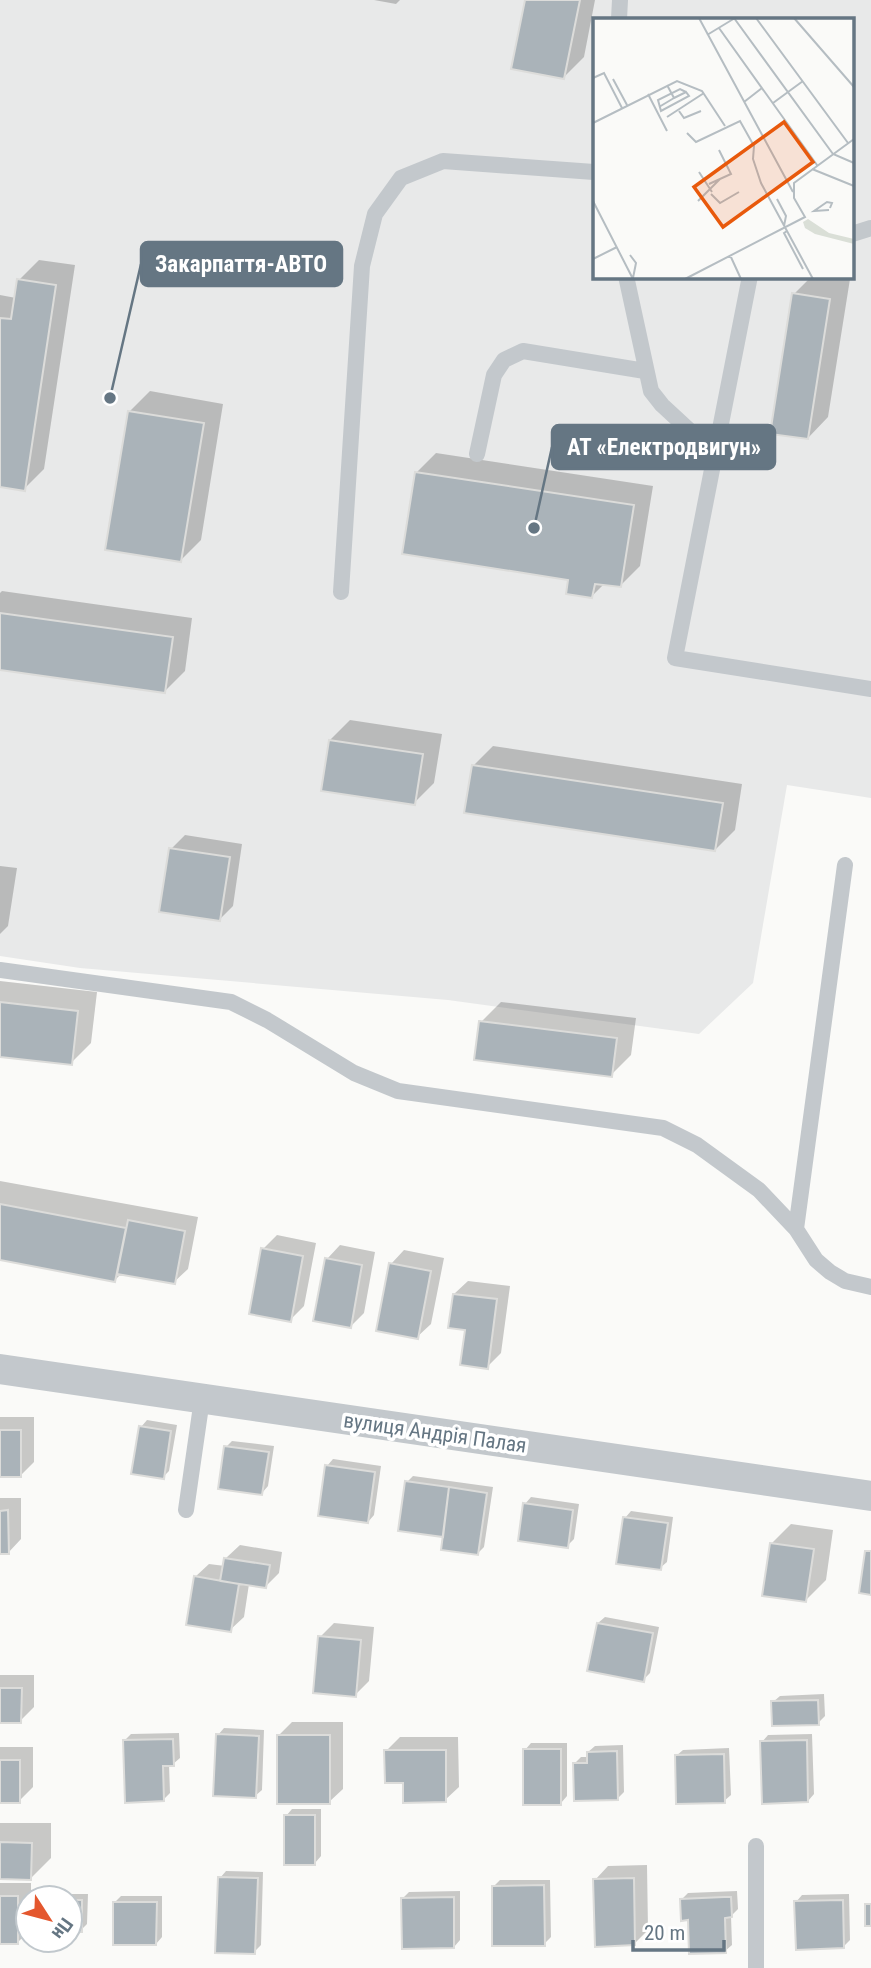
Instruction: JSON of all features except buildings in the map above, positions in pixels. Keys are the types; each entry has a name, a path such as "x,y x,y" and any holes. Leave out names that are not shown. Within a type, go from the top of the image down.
{"street":[{"name":"вулиця Андрія Палая","path":"0,1369 871,1496"}],"lane":[{"path":"619,18 620,0"},
{"path":"341,592 362,267 375,214 401,178 443,161 593,172"},
{"path":"854,233 871,228"},
{"path":"626,278 651,391 662,405 715,454"},
{"path":"750,278 675,657 871,690"},
{"path":"477,454 494,375 504,360 523,351 645,372"},
{"path":"796,1229 845,866"},
{"path":"0,970 232,1002 354,1073 398,1091 663,1128 697,1145 759,1190 796,1229 816,1260 830,1272 845,1281 871,1287"},
{"path":"187,1510 202,1399"},
{"path":"756,1846 756,1968"}],"shaded area":[{"path":"0,0 871,0 871,798 787,785 753,983 699,1034 448,1000 80,968 0,956"}],"place":[{"name":"Закарпаття-АВТО","path":"110,398"},
{"name":"АТ «Електродвигун»","path":"534,528"}]}
